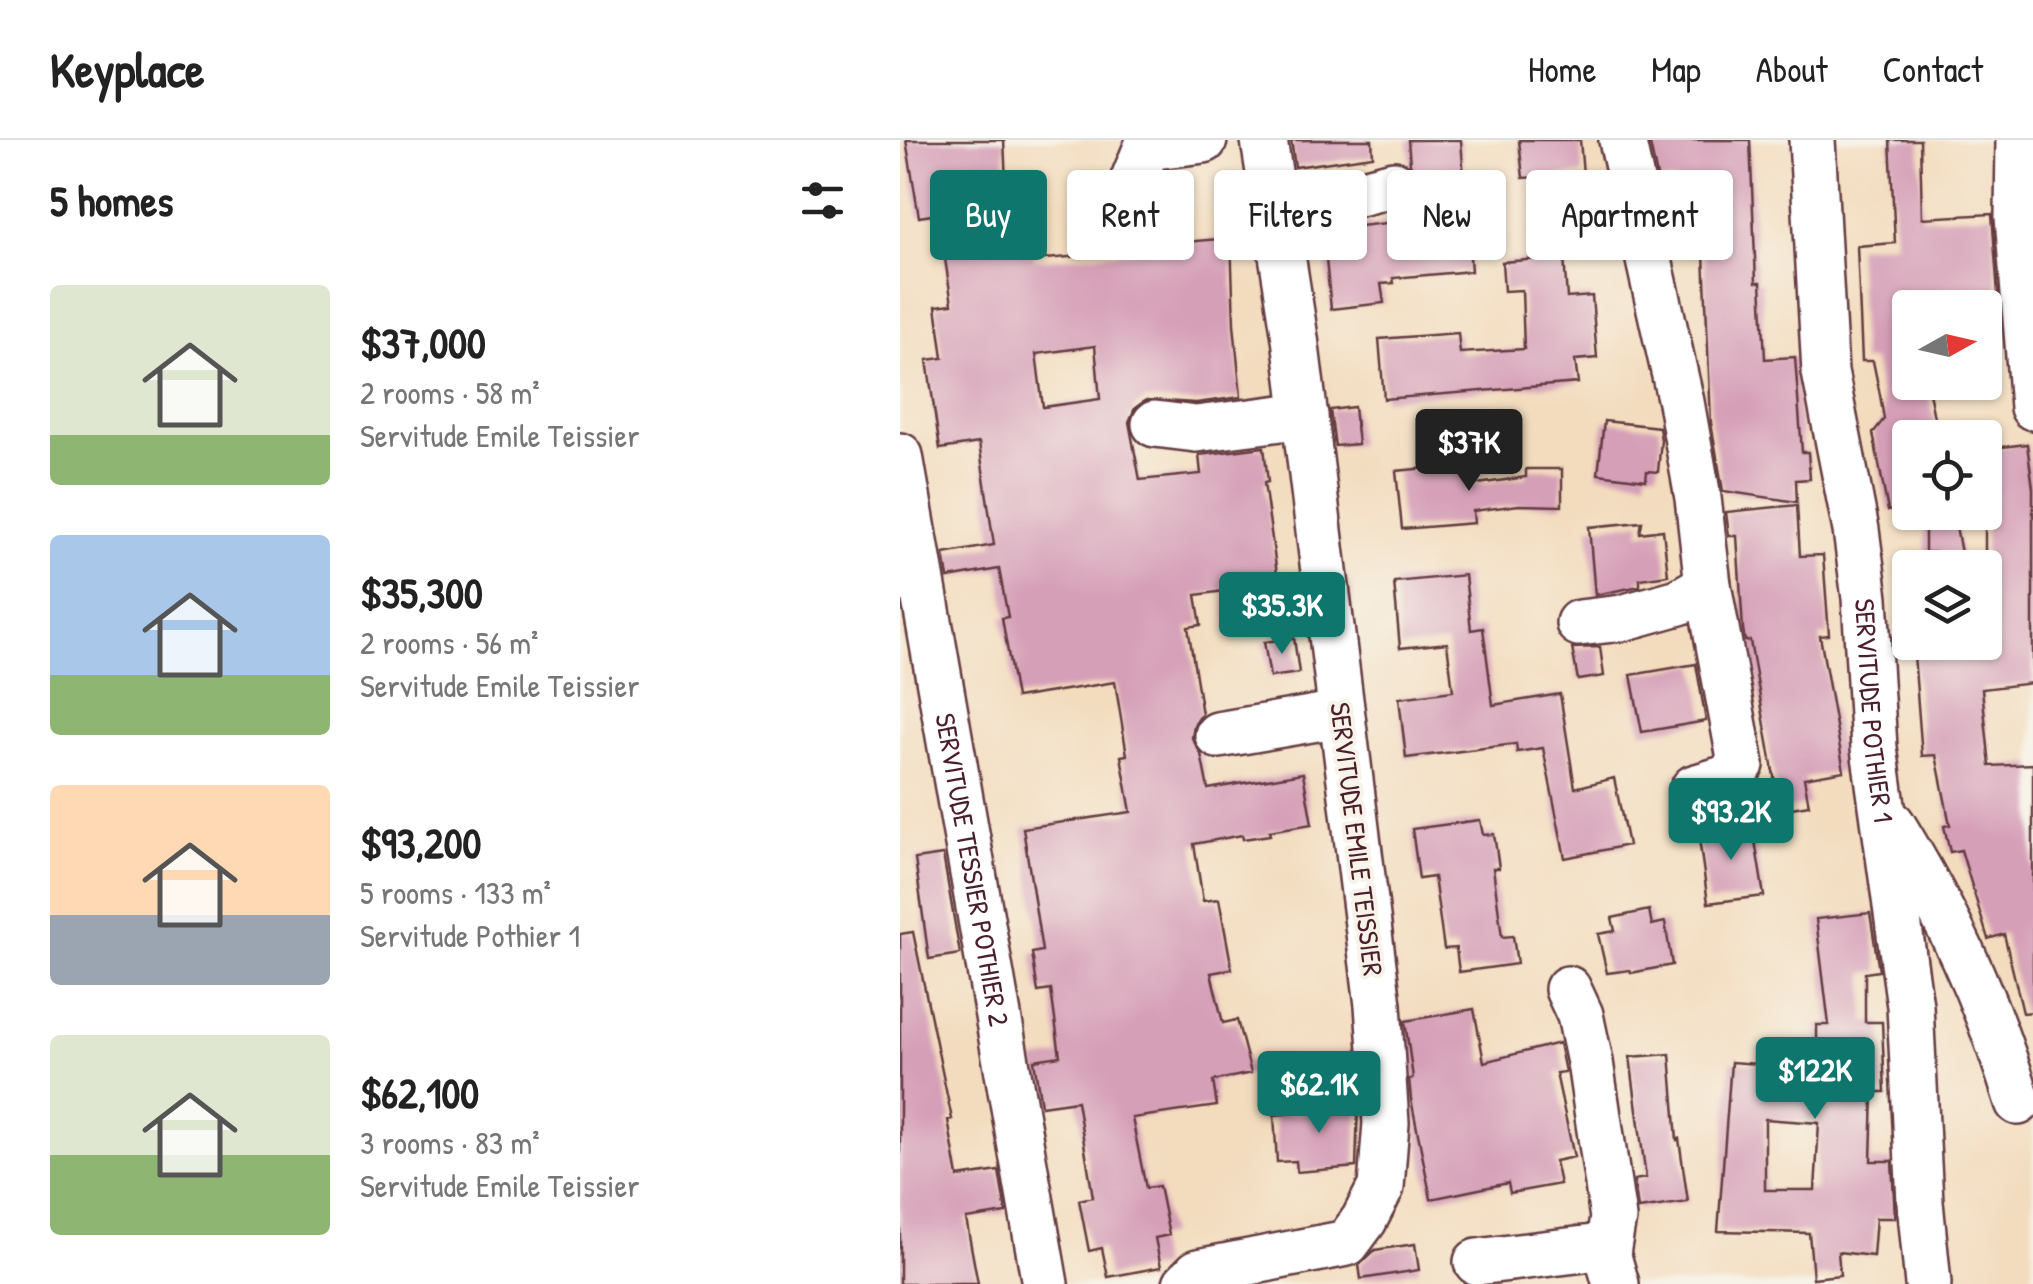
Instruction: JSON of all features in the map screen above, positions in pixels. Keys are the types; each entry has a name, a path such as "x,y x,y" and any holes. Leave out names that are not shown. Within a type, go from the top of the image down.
{"street":[{"path":"1138,170 1148,147 1204,140"},
{"name":"SERVITUDE EMILE TEISSIER","path":"1264,140 1269,170"},
{"path":"1622,140 1682,402 1708,585 1741,764 1727,778 1694,788"},
{"name":"SERVITUDE POTHIER 1","path":"1812,140 1826,372 1856,530 1865,598 1874,748 1910,1006 1918,1184 1928,1284"},
{"path":"2019,140 2018,217 2029,312 2033,407"},
{"name":"SERVITUDE EMILE TEISSIER","path":"1186,1284 1198,1272 1347,1243 1381,1187 1386,1123 1378,1005 1282,260"},
{"path":"1155,424 1196,429 1305,416"},
{"name":"SERVITUDE TESSIER POTHIER 2","path":"900,456 1045,1284"},
{"path":"1580,623 1622,618 1680,602 1708,585"},
{"path":"1218,734 1340,714"},
{"path":"1883,810 1966,956 1997,1033 2018,1102"},
{"path":"1568,988 1580,1015 1598,1112 1612,1218 1612,1268"},
{"path":"1477,1262 1593,1248 1612,1268"}],"building":[{"path":"906,140 1004,140 1005,170 930,170 930,215 919,217"},
{"path":"1291,140 1372,140 1373,156 1295,167"},
{"path":"1408,140 1461,140 1463,170 1414,170"},
{"path":"1519,140 1580,140 1583,170 1526,170 1523,178"},
{"path":"1649,140 1750,140 1756,282 1761,282 1765,359 1795,357 1802,452 1808,452 1810,479 1796,480 1797,502 1723,491 1711,423 1704,260 1733,260 1733,170 1656,170"},
{"path":"1890,140 1920,140 1922,218 1992,214 1998,290 1892,290 1892,400 1931,400 1934,420 1892,420 1892,510 1888,511 1873,433 1884,419 1880,395 1873,361 1862,361 1857,246 1895,243"},
{"path":"1387,223 1387,260 1470,260 1471,271 1393,278 1394,283 1381,284 1384,303 1331,309 1326,260 1367,260 1367,225"},
{"path":"1214,239 1214,260 1232,260 1241,397 1196,403 1146,400 1135,408 1129,422 1140,480 1201,474 1199,455 1264,447 1268,482 1264,483 1277,574 1223,582 1224,591 1196,595 1201,625 1188,627 1202,714 1194,725 1192,738 1201,754 1208,789 1303,773 1312,824 1269,831 1270,835 1243,839 1242,835 1194,844 1203,901 1219,899 1232,969 1211,973 1223,1023 1237,1020 1251,1073 1213,1081 1217,1106 1132,1118 1146,1188 1159,1186 1169,1235 1155,1238 1161,1267 1108,1277 1102,1248 1089,1251 1079,1200 1093,1197 1077,1101 1041,1106 1034,1060 1060,1056 1051,990 1038,992 1032,953 1042,951 1023,828 1131,812 1121,756 1127,755 1115,682 1016,698 1002,618 1008,617 999,569 948,578 944,554 994,545 979,443 940,449 927,360 943,358 936,306 952,304 945,260 1194,260 1194,241","holes":["1095,346 1100,399 1043,407 1036,354"]},
{"path":"1564,260 1567,298 1592,296 1597,358 1575,360 1578,383 1384,399 1379,339 1458,333 1460,353 1524,349 1522,290 1504,291 1502,262"},
{"path":"1354,407 1358,444 1335,446 1330,410"},
{"path":"1604,421 1659,427 1658,472 1647,471 1646,480 1598,474"},
{"path":"2027,444 2033,488 2033,683 1982,689 1990,766 2033,764 2033,1012 2023,1013 2004,934 1988,939 1961,850 1950,852 1944,826 1950,825 1936,755 1922,756 1914,660 2002,660 2002,550 1985,550 1985,530 2002,530 2002,447"},
{"path":"1470,464 1471,485 1526,477 1526,469 1562,469 1562,506 1519,505 1473,511 1474,523 1402,529 1396,471"},
{"path":"1797,505 1800,556 1823,555 1829,635 1820,636 1844,771 1804,778 1809,805 1780,810 1750,641 1745,641 1743,629 1737,536 1729,536 1726,512"},
{"path":"1642,522 1640,533 1663,530 1668,575 1640,579 1640,586 1595,595 1589,527"},
{"path":"1925,530 1957,530 1960,550 1925,550"},
{"path":"1465,575 1471,630 1483,628 1493,705 1560,694 1575,788 1614,778 1628,845 1565,858 1543,748 1517,752 1516,744 1406,758 1399,698 1453,691 1447,643 1400,648 1394,582"},
{"path":"1294,638 1299,673 1270,677 1264,642"},
{"path":"1600,647 1604,676 1578,680 1572,648"},
{"path":"1696,664 1706,721 1642,732 1631,675"},
{"path":"1480,820 1483,835 1494,834 1499,868 1493,868 1502,937 1513,936 1517,964 1459,972 1456,948 1444,949 1434,877 1419,879 1412,829"},
{"path":"1752,822 1764,896 1708,903 1698,831"},
{"path":"943,855 960,954 929,959 915,859"},
{"path":"1649,910 1652,925 1665,922 1672,965 1607,973 1598,934 1615,931 1612,918"},
{"path":"1870,913 1879,971 1865,973 1865,1022 1882,1022 1885,1092 1873,1092 1871,1161 1892,1161 1895,1218 1876,1218 1873,1256 1838,1252 1840,1275 1813,1278 1809,1233 1718,1231 1731,1062 1817,1068 1817,1025 1829,1025 1816,919","holes":["1765,1119 1819,1123 1815,1190 1765,1190"]},
{"path":"913,932 952,1119 948,1120 958,1177 999,1171 1006,1213 966,1219 978,1284 900,1284 900,934"},
{"path":"1474,1009 1484,1062 1559,1043 1565,1072 1556,1073 1574,1157 1555,1161 1560,1184 1510,1193 1508,1183 1431,1199 1411,1099 1409,1079 1413,1078 1405,1021"},
{"path":"1670,1054 1677,1140 1688,1202 1638,1209 1634,1180 1646,1178 1630,1057"},
{"path":"1345,1097 1345,1105 1358,1104 1356,1167 1297,1172 1296,1161 1277,1162 1274,1115 1306,1112 1305,1100"},
{"path":"1415,1244 1419,1270 1361,1279 1359,1265 1375,1250"}]}
